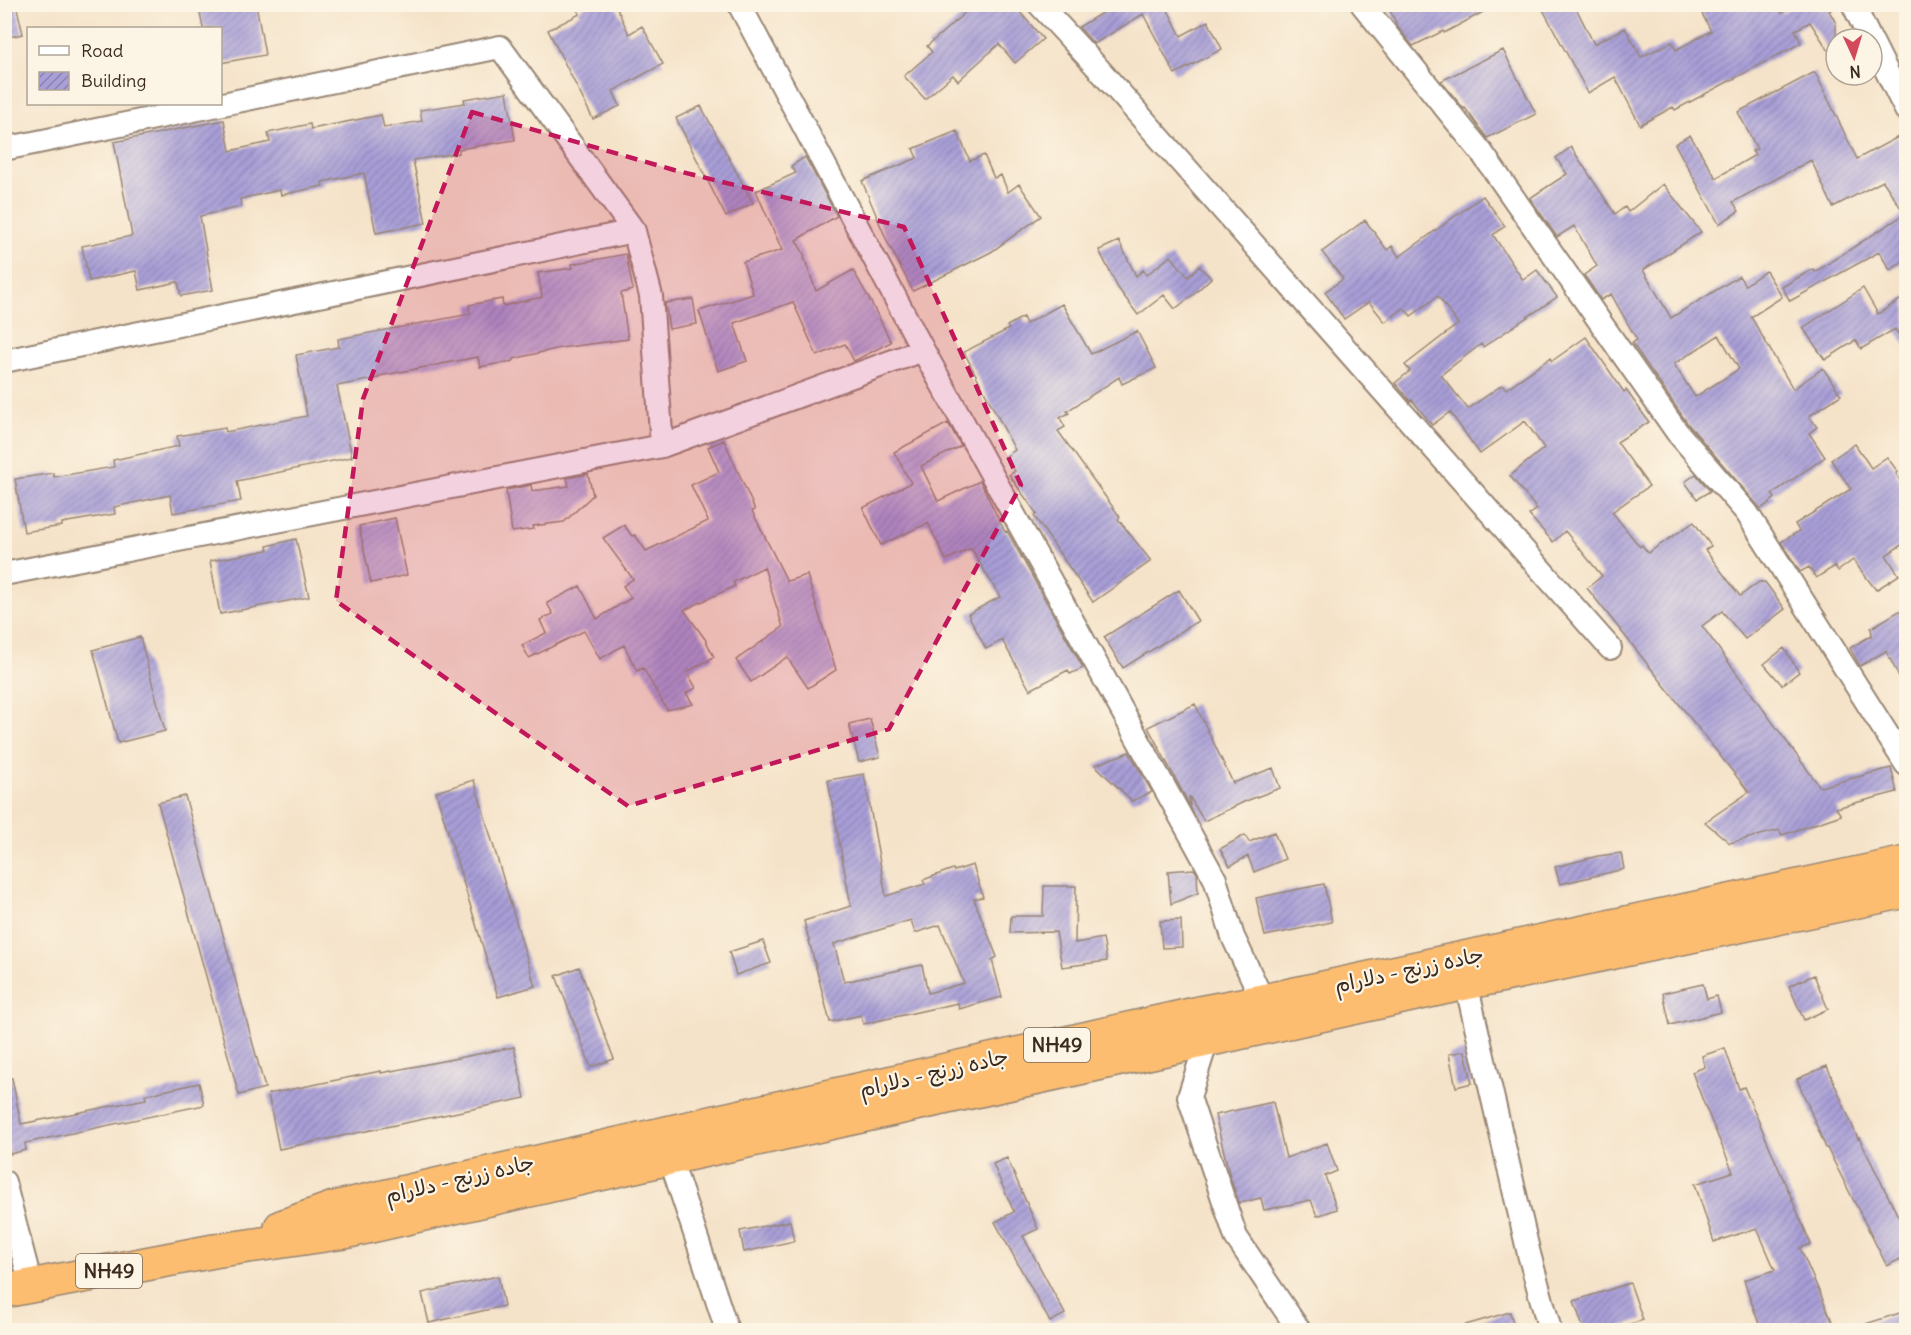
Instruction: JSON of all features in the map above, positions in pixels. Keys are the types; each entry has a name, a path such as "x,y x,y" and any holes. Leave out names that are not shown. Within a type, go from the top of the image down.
{"highway":[{"name":"جاده زرنج - دلارام","path":"18,1288 214,1251 345,1232 670,1158 1203,1026 1263,1001 1906,863"},
{"name":"جاده زرنج - دلارام","path":"214,1251 334,1208 1203,1026 1466,982 1906,891"}],"street":[{"path":"739,4 923,350 1215,879 1233,937 1263,1001"},
{"path":"1039,4 1610,648"},
{"path":"1362,4 1482,153 1677,432 1747,513 1906,764"},
{"path":"1853,4 1864,27"},
{"path":"222,104 500,47 634,231 651,296 662,446"},
{"path":"1884,66 1906,110"},
{"path":"4,149 218,105"},
{"path":"4,361 634,231"},
{"path":"4,574 662,446 923,350"},
{"path":"1466,982 1529,1254 1550,1330"},
{"path":"1203,1026 1189,1097 1236,1238 1299,1330"},
{"path":"670,1158 726,1330"},
{"path":"4,1182 18,1288"}],"highlighted area":[{"path":"472,112 674,170 904,227 1021,485 889,729 628,806 336,601 363,399"}],"building":[{"path":"4,4 16,4 23,34 4,38"},
{"path":"198,4 256,4 265,55 222,63 222,27 203,27"},
{"path":"589,4 615,4 629,34 642,26 663,64 613,91 620,106 593,119 548,30 580,14 578,10"},
{"path":"975,4 1013,4 1043,39 1015,63 999,44 958,81 953,75 925,99 904,76 932,52 927,46"},
{"path":"1116,4 1165,4 1181,36 1208,21 1222,49 1175,74 1143,14 1094,44 1079,27"},
{"path":"1387,4 1498,4 1444,33 1443,31 1413,46 1399,29"},
{"path":"1540,4 1574,4 1594,44 1625,28 1641,57 1672,42 1676,50 1711,31 1700,10 1711,4 1778,4 1782,13 1798,4 1840,4 1829,11 1836,27 1824,27 1824,44 1810,22 1795,30 1801,43 1675,110 1673,107 1640,125 1615,77 1588,93"},
{"path":"1503,50 1536,114 1487,138 1441,81"},
{"path":"1815,72 1857,159 1898,137 1906,149 1906,260 1890,270 1879,252 1790,301 1782,287 1813,269 1815,272 1905,214 1883,181 1833,207 1811,160 1733,202 1739,211 1719,224 1675,144 1690,135 1716,178 1755,155 1752,151 1757,149 1738,112"},
{"path":"507,92 515,140 459,149 459,153 413,160 426,223 376,233 364,173 322,182 323,186 281,195 280,190 240,199 241,207 200,216 213,290 181,296 178,282 140,290 136,271 89,281 82,246 132,236 114,142 224,120 230,151 270,142 268,133 310,124 311,129 381,115 384,128 422,121 420,110 465,103 464,99"},
{"path":"701,106 753,203 726,217 676,118"},
{"path":"957,131 970,161 984,155 994,178 1001,175 1008,192 1019,184 1041,216 991,252 913,291 887,241 862,181 917,158 913,149"},
{"path":"1571,147 1615,214 1625,207 1628,212 1663,184 1701,232 1643,270 1671,318 1739,276 1745,285 1766,271 1782,297 1751,317 1793,389 1823,368 1841,395 1809,416 1817,427 1809,433 1825,457 1772,494 1775,498 1761,509 1688,424 1632,343 1637,340 1611,294 1601,300 1584,275 1597,266 1574,226 1557,237 1530,198 1567,174 1556,158","holes":["1719,335 1739,369 1695,397 1674,364"]},
{"path":"805,157 837,216 796,240 805,256 816,291 853,270 891,342 854,361 845,344 817,356 793,302 734,323 747,361 718,371 699,311 753,294 743,262 782,250 756,191 796,173 791,166"},
{"path":"1483,196 1505,226 1493,235 1523,280 1537,270 1557,297 1483,347 1481,344 1441,375 1468,409 1502,385 1506,389 1550,358 1552,361 1586,337 1624,392 1626,390 1649,422 1617,442 1649,486 1612,512 1640,547 1642,545 1648,553 1694,522 1711,546 1705,550 1740,596 1759,582 1765,582 1785,609 1745,639 1722,611 1702,626 1820,787 1891,768 1897,792 1836,808 1841,815 1782,835 1779,830 1730,843 1705,822 1749,792 1587,588 1602,576 1565,531 1553,542 1529,515 1537,509 1510,476 1544,448 1525,421 1480,454 1450,412 1432,425 1395,383 1410,371 1405,365 1458,324 1438,296 1411,316 1404,308 1385,322 1369,302 1344,319 1325,292 1343,279 1322,252 1365,220 1387,250 1392,246 1399,257"},
{"path":"1119,241 1136,276 1143,270 1146,275 1171,256 1188,277 1199,266 1211,278 1175,309 1164,295 1138,315 1118,288 1099,250"},
{"path":"626,254 633,290 621,293 628,339 560,348 480,367 478,357 337,386 352,457 237,481 241,501 173,513 170,495 114,507 115,514 24,532 15,479 53,473 54,477 114,467 113,460 179,446 177,436 225,428 226,432 307,416 296,355 339,347 338,339 470,314 469,305 502,299 503,306 542,297 538,273 573,268 572,264"},
{"path":"1863,288 1878,314 1906,296 1906,346 1895,329 1861,349 1856,340 1825,360 1803,328"},
{"path":"693,299 697,324 669,329 665,303"},
{"path":"1062,304 1091,354 1137,331 1156,368 1122,384 1119,377 1060,418 1065,427 1058,431 1120,517 1118,519 1151,561 1093,602 1034,516 1037,514 1009,475 1015,471 1005,457 1015,450 964,352 1009,329 1007,326 1023,317 1026,324"},
{"path":"948,423 961,446 921,466 938,501 980,481 1005,532 1007,531 1083,668 1070,674 1068,670 1030,690 1002,640 986,649 968,614 1000,597 971,548 946,560 928,523 881,545 863,508 911,483 894,452"},
{"path":"724,440 755,510 752,511 787,581 807,575 836,670 808,688 787,657 751,682 736,660 783,627 764,567 733,582 735,586 684,610 705,639 714,657 687,672 696,688 686,693 693,704 667,710 643,668 637,671 624,645 600,659 584,631 529,658 522,645 546,633 540,620 553,614 547,603 580,586 597,619 631,598 623,586 633,579 603,538 624,525 632,536 635,535 646,551 708,521 691,485 719,472 708,447"},
{"path":"1855,444 1871,468 1887,457 1898,472 1896,473 1906,491 1906,542 1886,555 1899,575 1876,590 1853,560 1838,571 1835,566 1816,578 1809,567 1800,572 1781,542 1799,531 1795,524 1851,489 1831,460"},
{"path":"588,474 593,495 564,522 533,526 534,529 512,532 506,490 531,485 532,491 569,486 567,478"},
{"path":"1696,474 1710,491 1697,499 1685,482"},
{"path":"395,518 407,575 371,583 359,526"},
{"path":"296,539 309,597 220,614 210,561 268,550 267,546"},
{"path":"1179,590 1198,621 1123,668 1104,637"},
{"path":"1906,607 1906,690 1886,651 1860,666 1850,648 1872,635 1871,628"},
{"path":"140,637 165,731 118,743 93,650"},
{"path":"1784,648 1799,672 1782,685 1764,664"},
{"path":"1195,704 1233,783 1273,768 1280,788 1204,821 1189,796 1190,806 1148,727"},
{"path":"870,719 880,757 859,762 849,724"},
{"path":"1129,752 1152,792 1132,801 1095,765"},
{"path":"864,774 886,896 925,884 923,880 953,869 954,871 973,865 983,897 974,899 997,957 992,960 1002,997 959,1009 958,1003 863,1024 861,1015 830,1022 804,921 851,906 828,780","holes":["911,920 915,933 940,925 964,983 928,993 922,965 844,982 834,944"]},
{"path":"474,780 535,986 498,997 436,792"},
{"path":"185,796 265,1088 239,1095 158,803"},
{"path":"1274,832 1285,859 1254,872 1248,856 1230,866 1220,849 1245,835 1249,842"},
{"path":"1621,853 1624,869 1560,884 1555,867 1598,856"},
{"path":"1194,869 1197,873 1198,893 1171,904 1168,871"},
{"path":"1324,884 1332,922 1265,936 1256,898"},
{"path":"1044,886 1076,886 1075,943 1103,938 1107,961 1062,967 1056,932 1010,933 1011,916 1043,916"},
{"path":"1181,920 1182,947 1162,948 1160,921"},
{"path":"763,941 771,963 736,975 729,952"},
{"path":"579,967 614,1059 591,1067 556,976"},
{"path":"1814,975 1828,1009 1804,1020 1789,986"},
{"path":"1703,984 1707,999 1717,996 1721,1012 1670,1025 1663,993"},
{"path":"514,1047 525,1098 279,1149 268,1094"},
{"path":"1725,1048 1739,1089 1744,1087 1811,1244 1800,1248 1836,1330 1761,1330 1744,1280 1775,1270 1757,1228 1714,1242 1695,1184 1733,1172 1692,1072 1705,1067 1702,1056"},
{"path":"1465,1051 1472,1083 1456,1087 1449,1054"},
{"path":"1827,1066 1858,1139 1906,1232 1906,1256 1887,1266 1826,1148 1797,1079"},
{"path":"12,1078 21,1124 146,1099 145,1095 199,1083 204,1105 25,1143 26,1150 10,1154 4,1126 4,1079"},
{"path":"1273,1102 1286,1158 1327,1143 1337,1171 1325,1176 1337,1209 1317,1216 1311,1200 1264,1210 1261,1198 1239,1203 1230,1177 1215,1115"},
{"path":"1007,1158 1038,1229 1023,1236 1065,1314 1050,1322 995,1222 1014,1212 993,1164"},
{"path":"790,1221 794,1241 744,1252 740,1231"},
{"path":"498,1276 504,1306 429,1323 422,1293"},
{"path":"1630,1283 1643,1320 1611,1330 1584,1330 1574,1301"},
{"path":"1906,1311 1906,1330 1856,1330 1856,1327"},
{"path":"1510,1312 1515,1330 1463,1330 1462,1326"}]}
